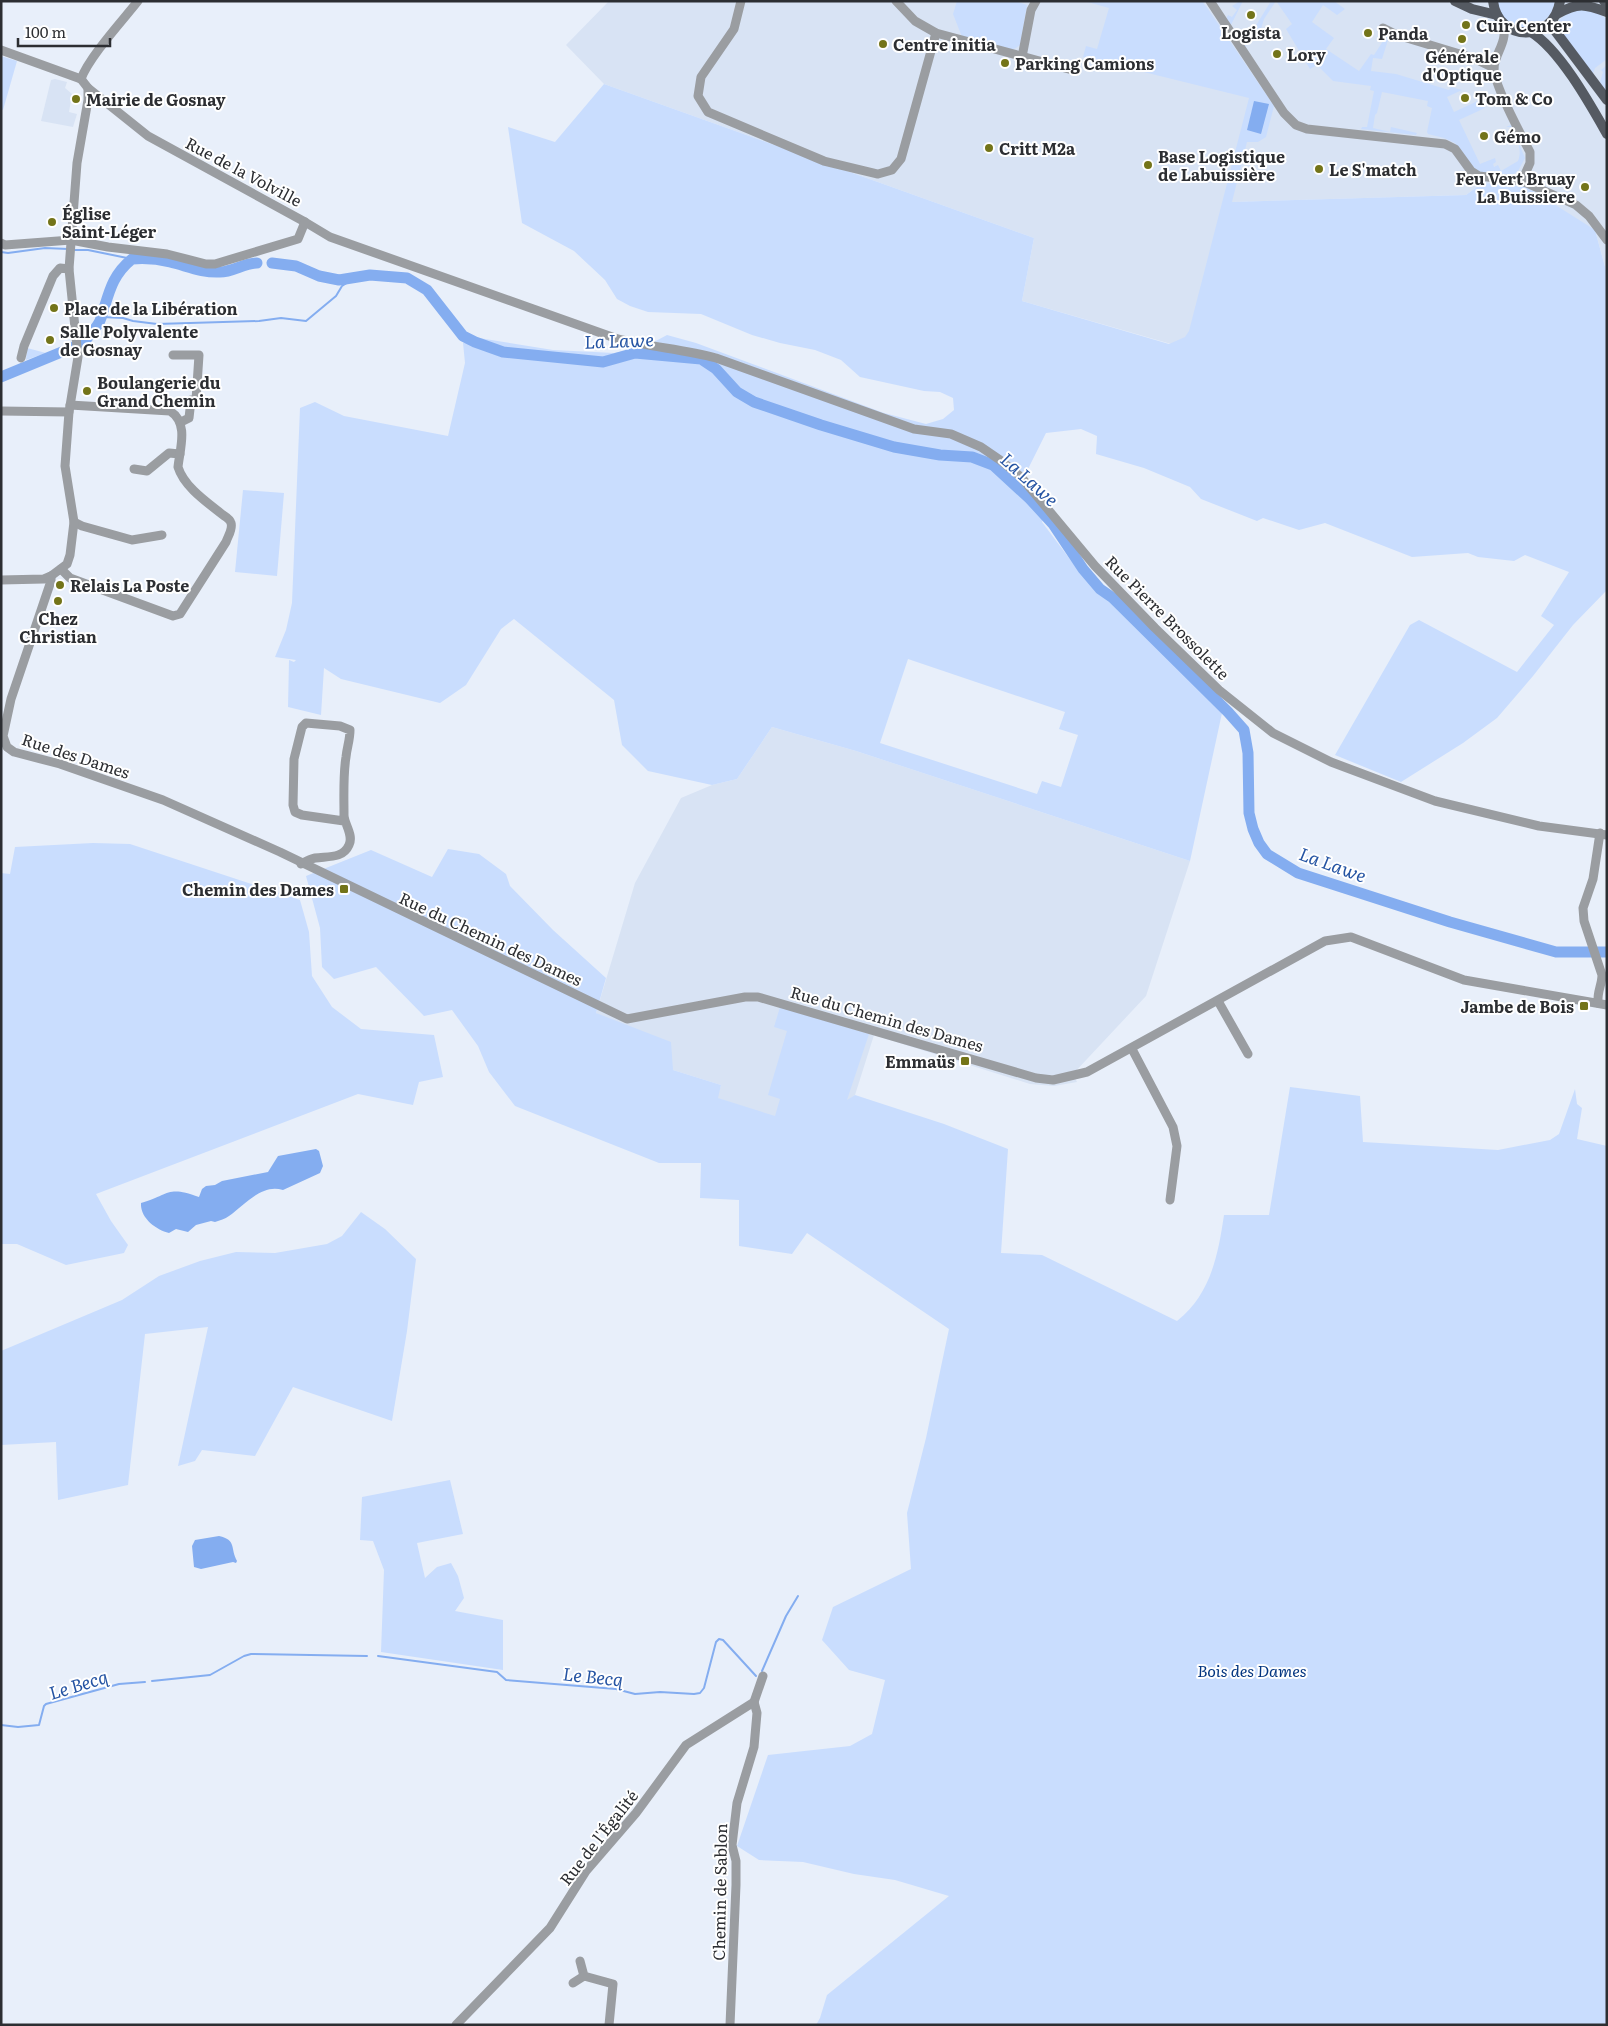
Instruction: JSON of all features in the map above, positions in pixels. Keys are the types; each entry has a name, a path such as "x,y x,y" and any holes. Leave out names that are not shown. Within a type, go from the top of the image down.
{"main road":[{"path":"1454,1 1472,9 1496,14"},
{"path":"1465,1 1473,1"},
{"path":"1493,1 1496,14 1503,23 1518,32 1531,32 1543,28 1555,17 1578,5 1595,6 1607,12"},
{"path":"1560,1 1555,17 1556,32 1607,100"},
{"path":"1531,32 1544,42 1563,66 1586,98 1607,134"}],"street":[{"path":"1,50 82,79 88,67 138,1"},
{"path":"741,1 734,29 701,77 698,96 708,112 824,161 878,174 892,170 901,159 936,33"},
{"path":"896,1 915,21 936,33 1076,71"},
{"path":"1022,56 1031,10 1036,1"},
{"path":"1210,1 1284,113 1296,125 1307,129 1446,144 1455,150 1471,171 1479,176 1522,181 1576,206 1589,216 1607,240"},
{"path":"1503,23 1505,37 1494,68 1496,80 1530,152 1530,163 1522,181"},
{"path":"1383,28 1397,35 1473,58 1494,68"},
{"path":"1501,48 1518,32"},
{"name":"Rue de la Volville","path":"82,79 88,88 148,136 330,237 407,266 615,338 647,346 696,352 739,368"},
{"path":"1,580 51,576 69,560 74,522 65,466 77,346 69,268 77,163 88,100 88,88"},
{"path":"1,243 5,245 108,247 167,254 206,264 231,261 266,248 298,240 305,222"},
{"path":"21,358 24,346 53,276 60,268 69,268"},
{"path":"172,355 199,355 196,400 191,400 189,418 181,422"},
{"name":"Rue Pierre Brossolette","path":"739,368 914,429 951,434 981,447 1021,476 1095,566 1155,628 1219,690 1273,733 1331,762 1435,801 1539,826 1603,834"},
{"path":"1,411 70,408 126,408 170,411 181,422 179,473 196,492 231,522 232,529 226,542 180,614 174,616 70,578 61,569"},
{"path":"134,469 147,471 169,453 180,454"},
{"path":"74,522 110,535 132,540 162,535"},
{"name":"Rue des Dames","path":"51,576 51,581 11,699 3,736 7,746 14,752 60,764 163,800"},
{"path":"301,864 314,858 334,857 343,852 349,845 350,838 344,821 344,780 350,730 340,726 306,723 302,727 294,759 293,805 295,812 302,815 344,821"},
{"name":"Rue du Chemin des Dames","path":"163,800 280,852 301,864 627,1019 745,997 758,997 1036,1078 1053,1080 1087,1072 1132,1049 1325,941 1351,937 1464,980 1602,1004"},
{"path":"1602,1004 1597,992 1602,981 1602,975 1584,921 1583,908 1593,879 1603,834"},
{"path":"1218,1001 1248,1054"},
{"path":"1132,1049 1173,1127 1177,1146 1170,1200"},
{"path":"754,1702 764,1676"},
{"name":"Rue de l'Égalité","path":"456,2025 550,1928 586,1871 636,1813 686,1745 754,1702"},
{"name":"Chemin de Sablon","path":"730,2025 736,1877 736,1861 732,1845 736,1802 754,1747 757,1713 754,1702"},
{"path":"580,1961 584,1976"},
{"path":"573,1982 584,1976 613,1984 609,2025"}],"shaded area":[{"path":"609,1 1607,1 1607,274 1595,230 1482,183 1466,195 1232,202 1185,348 1022,301 1034,238 604,84 566,45"},
{"path":"51,80 67,82 65,88 72,94 69,112 77,114 73,127 41,121"},
{"path":"772,727 856,751 1190,861 1146,996 1073,1074 1077,1082 1054,1086 1030,1084 874,1035 855,1095 847,1101 775,1117 717,1098 721,1085 673,1070 596,1013 635,883 681,798 712,785 737,779"}],"green space":[{"path":"957,1 1015,1 1027,5 1020,45 1010,50 962,37 953,14"},
{"path":"1084,1 1202,1 1274,106 1266,137 1258,142 1247,142 1232,202 1466,195 1482,183 1527,187 1595,230 1607,274 1607,590 1573,625 1497,718 1463,743 1401,782 1335,755 1410,625 1419,620 1517,672 1554,625 1541,616 1569,572 1525,555 1514,561 1478,557 1468,553 1412,557 1325,523 1299,530 1263,518 1257,521 1201,499 1190,487 1144,468 1096,454 1097,436 1081,429 1046,433 1024,477 1048,509 1042,522 1078,570 1222,713 1190,861 856,751 772,727 737,779 712,785 648,771 622,745 614,700 514,619 501,629 466,685 440,703 341,679 324,668 321,715 288,707 289,660 294,662 296,660 275,657 286,630 292,603 300,408 315,402 344,416 448,436 465,363 463,343 479,338 553,350 614,353 635,349 631,337 654,342 667,335 696,343 884,413 926,424 943,419 954,410 953,398 940,392 924,391 860,377 841,360 815,350 752,335 701,314 648,312 630,306 617,299 605,280 574,251 522,223 508,127 555,142 604,84 1034,238 1022,301 1169,344 1185,337 1189,331 1249,98 1083,57 1086,46 1097,49 1109,8","holes":["908,659 1065,712 1059,729 1078,735 1061,787 1042,781 1037,794 880,743"]},
{"path":"1243,1 1231,25 1226,19 1228,15 1232,17 1237,10 1232,6"},
{"path":"1271,1 1276,1 1264,19 1261,29 1245,47 1244,45"},
{"path":"1276,1 1334,1 1345,9 1337,15 1323,5 1312,22 1334,38 1326,49 1359,71 1371,54 1374,55 1387,35 1393,38 1393,42 1388,40 1382,59 1373,58 1371,71 1396,74 1449,90 1451,87 1462,90 1447,97 1454,112 1482,99 1485,108 1459,120 1480,164 1495,158 1494,167 1498,165 1501,171 1518,161 1520,152 1518,143 1511,127 1506,127 1511,125 1525,158 1518,171 1512,175 1479,172 1470,165 1455,143 1428,134 1432,108 1427,106 1428,101 1382,92 1373,128 1390,132 1391,127 1417,133 1416,135 1361,129 1362,127 1367,127 1374,91 1370,90 1371,86 1333,81 1317,65 1310,69 1286,29 1292,24"},
{"path":"1497,1 1555,1 1553,10 1548,17 1534,27 1525,28 1509,23 1502,14"},
{"path":"1577,9 1596,12 1607,19 1607,59 1595,68 1592,76 1573,51 1556,23"},
{"path":"1,56 17,61 3,110 1,109"},
{"path":"1607,65 1607,96 1600,82 1603,72 1601,70"},
{"path":"27,348 46,353 26,360"},
{"path":"243,490 284,493 277,576 235,572"},
{"path":"93,843 130,844 300,900 309,932 312,976 332,1007 361,1029 434,1035 443,1077 419,1082 413,1105 358,1094 96,1194 111,1221 128,1245 124,1253 66,1265 17,1244 1,1244 1,873 10,874 15,847"},
{"name":"Bois des Dames","path":"448,849 479,854 506,874 510,886 553,930 606,978 596,1013 671,1042 673,1070 721,1085 718,1098 775,1116 780,1099 768,1095 787,1031 774,1027 780,1007 869,1034 847,1100 855,1095 944,1124 1008,1149 1001,1253 1042,1255 1177,1321 1198,1299 1211,1273 1219,1245 1224,1215 1269,1215 1290,1087 1360,1096 1363,1142 1498,1150 1550,1140 1559,1134 1575,1089 1577,1104 1582,1108 1577,1139 1607,1146 1607,2025 816,2025 827,1995 949,1896 895,1880 854,1874 803,1862 759,1860 737,1846 768,1755 850,1746 872,1734 885,1680 849,1670 822,1640 833,1607 911,1569 907,1513 926,1438 949,1329 807,1233 792,1254 739,1246 739,1200 700,1198 701,1163 659,1163 515,1106 489,1072 478,1046 452,1010 424,1016 376,967 334,979 322,967 320,928 306,876 371,850 432,877"},
{"path":"361,1212 385,1229 416,1259 407,1331 392,1421 293,1387 255,1456 202,1450 195,1461 178,1466 208,1327 145,1334 128,1485 58,1500 56,1442 1,1445 1,1351 122,1300 159,1276 200,1261 236,1252 275,1253 327,1244 342,1236"},
{"path":"450,1480 463,1534 417,1543 425,1578 437,1567 451,1563 458,1576 464,1598 455,1611 503,1620 503,1670 381,1652 384,1570 373,1541 360,1540 362,1497"}],"water":[{"path":"1254,101 1269,104 1261,134 1247,130"},
{"path":"316,1149 319,1151 323,1166 320,1173 283,1190 275,1189 261,1192 229,1216 215,1222 211,1221 196,1225 188,1232 176,1229 169,1233 154,1226 143,1214 141,1203 168,1192 188,1193 199,1197 202,1189 206,1186 268,1172 278,1156"},
{"path":"219,1536 231,1542 236,1563 201,1569 194,1567 192,1546 195,1540"}],"waterway":[{"path":"1,252 8,253 45,248 68,249"},
{"path":"72,250 88,250 132,259"},
{"name":"La Lawe","path":"1,377 85,341 100,321 109,293 119,272 132,259 161,260 213,272 225,272 257,263"},
{"name":"La Lawe","path":"272,263 296,266 319,276 339,280 370,275 407,278 427,290 463,336 503,352 603,362 635,353 701,359 716,369 737,392 754,402 894,447 940,455 972,457 993,465 1030,499 1053,524 1083,569 1100,589 1113,598 1244,730 1248,753 1249,813 1259,843 1267,854 1298,873 1450,922 1556,952 1607,952"},
{"path":"102,317 123,318 157,324 259,321 281,318 306,321 336,296 342,286 353,279"},
{"name":"Le Becq","path":"762,1671 786,1616 798,1596"},
{"name":"Le Becq","path":"378,1656 497,1672 506,1680 616,1689 635,1694 660,1692 694,1694 700,1693 704,1688 716,1642 719,1639 723,1640 756,1676"},
{"name":"Le Becq","path":"152,1681 210,1675 251,1654 367,1656"},
{"name":"Le Becq","path":"1,1725 18,1727 39,1725 46,1704 119,1684 145,1682"}],"place":[{"name":"Logista","path":"1251,15"},
{"name":"Cuir Center","path":"1466,25"},
{"name":"Panda","path":"1368,33"},
{"name":"Générale d'Optique","path":"1462,39"},
{"name":"Centre initia","path":"883,44"},
{"name":"Lory","path":"1277,54"},
{"name":"Parking Camions","path":"1005,63"},
{"name":"Tom & Co","path":"1465,98"},
{"name":"Mairie de Gosnay","path":"76,99"},
{"name":"Gémo","path":"1484,136"},
{"name":"Critt M2a","path":"989,148"},
{"name":"Base Logistique de Labuissière","path":"1148,165"},
{"name":"Le S'match","path":"1319,169"},
{"name":"Feu Vert Bruay La Buissiere","path":"1585,187"},
{"name":"Église Saint-Léger","path":"52,222"},
{"name":"Place de la Libération","path":"54,308"},
{"name":"Salle Polyvalente de Gosnay","path":"50,340"},
{"name":"Boulangerie du Grand Chemin","path":"87,391"},
{"name":"Relais La Poste","path":"60,585"},
{"name":"Chez Christian","path":"58,601"},
{"name":"Chemin des Dames","path":"344,889"},
{"name":"Jambe de Bois","path":"1584,1006"},
{"name":"Emmaüs","path":"965,1061"}]}
